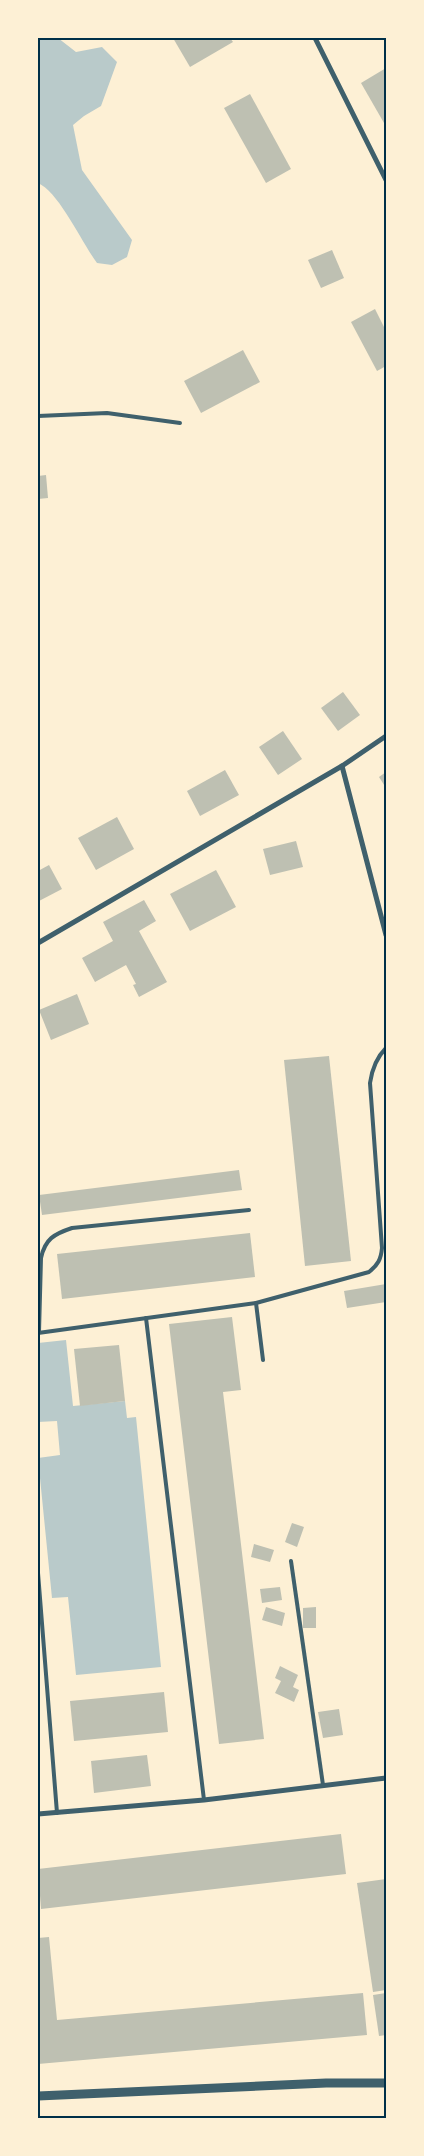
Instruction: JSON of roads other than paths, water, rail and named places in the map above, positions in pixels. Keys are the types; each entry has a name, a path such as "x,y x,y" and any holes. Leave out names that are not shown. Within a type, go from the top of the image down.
{"street":[{"path":"315,38 386,180"},
{"path":"38,943 342,766 386,736"},
{"path":"342,766 386,935"},
{"path":"38,1814 204,1800 386,1778"},
{"path":"38,2096 326,2083 386,2083"}],"lane":[{"path":"38,416 107,413 180,423"},
{"path":"249,1210 72,1228 50,1237 43,1247 41,1258 38,1332 256,1303 369,1272 376,1267 381,1259 382,1248 370,1083 376,1061 386,1048"},
{"path":"256,1303 263,1360"},
{"path":"146,1318 204,1800"},
{"path":"291,1561 323,1785"},
{"path":"38,1573 57,1813"}]}
